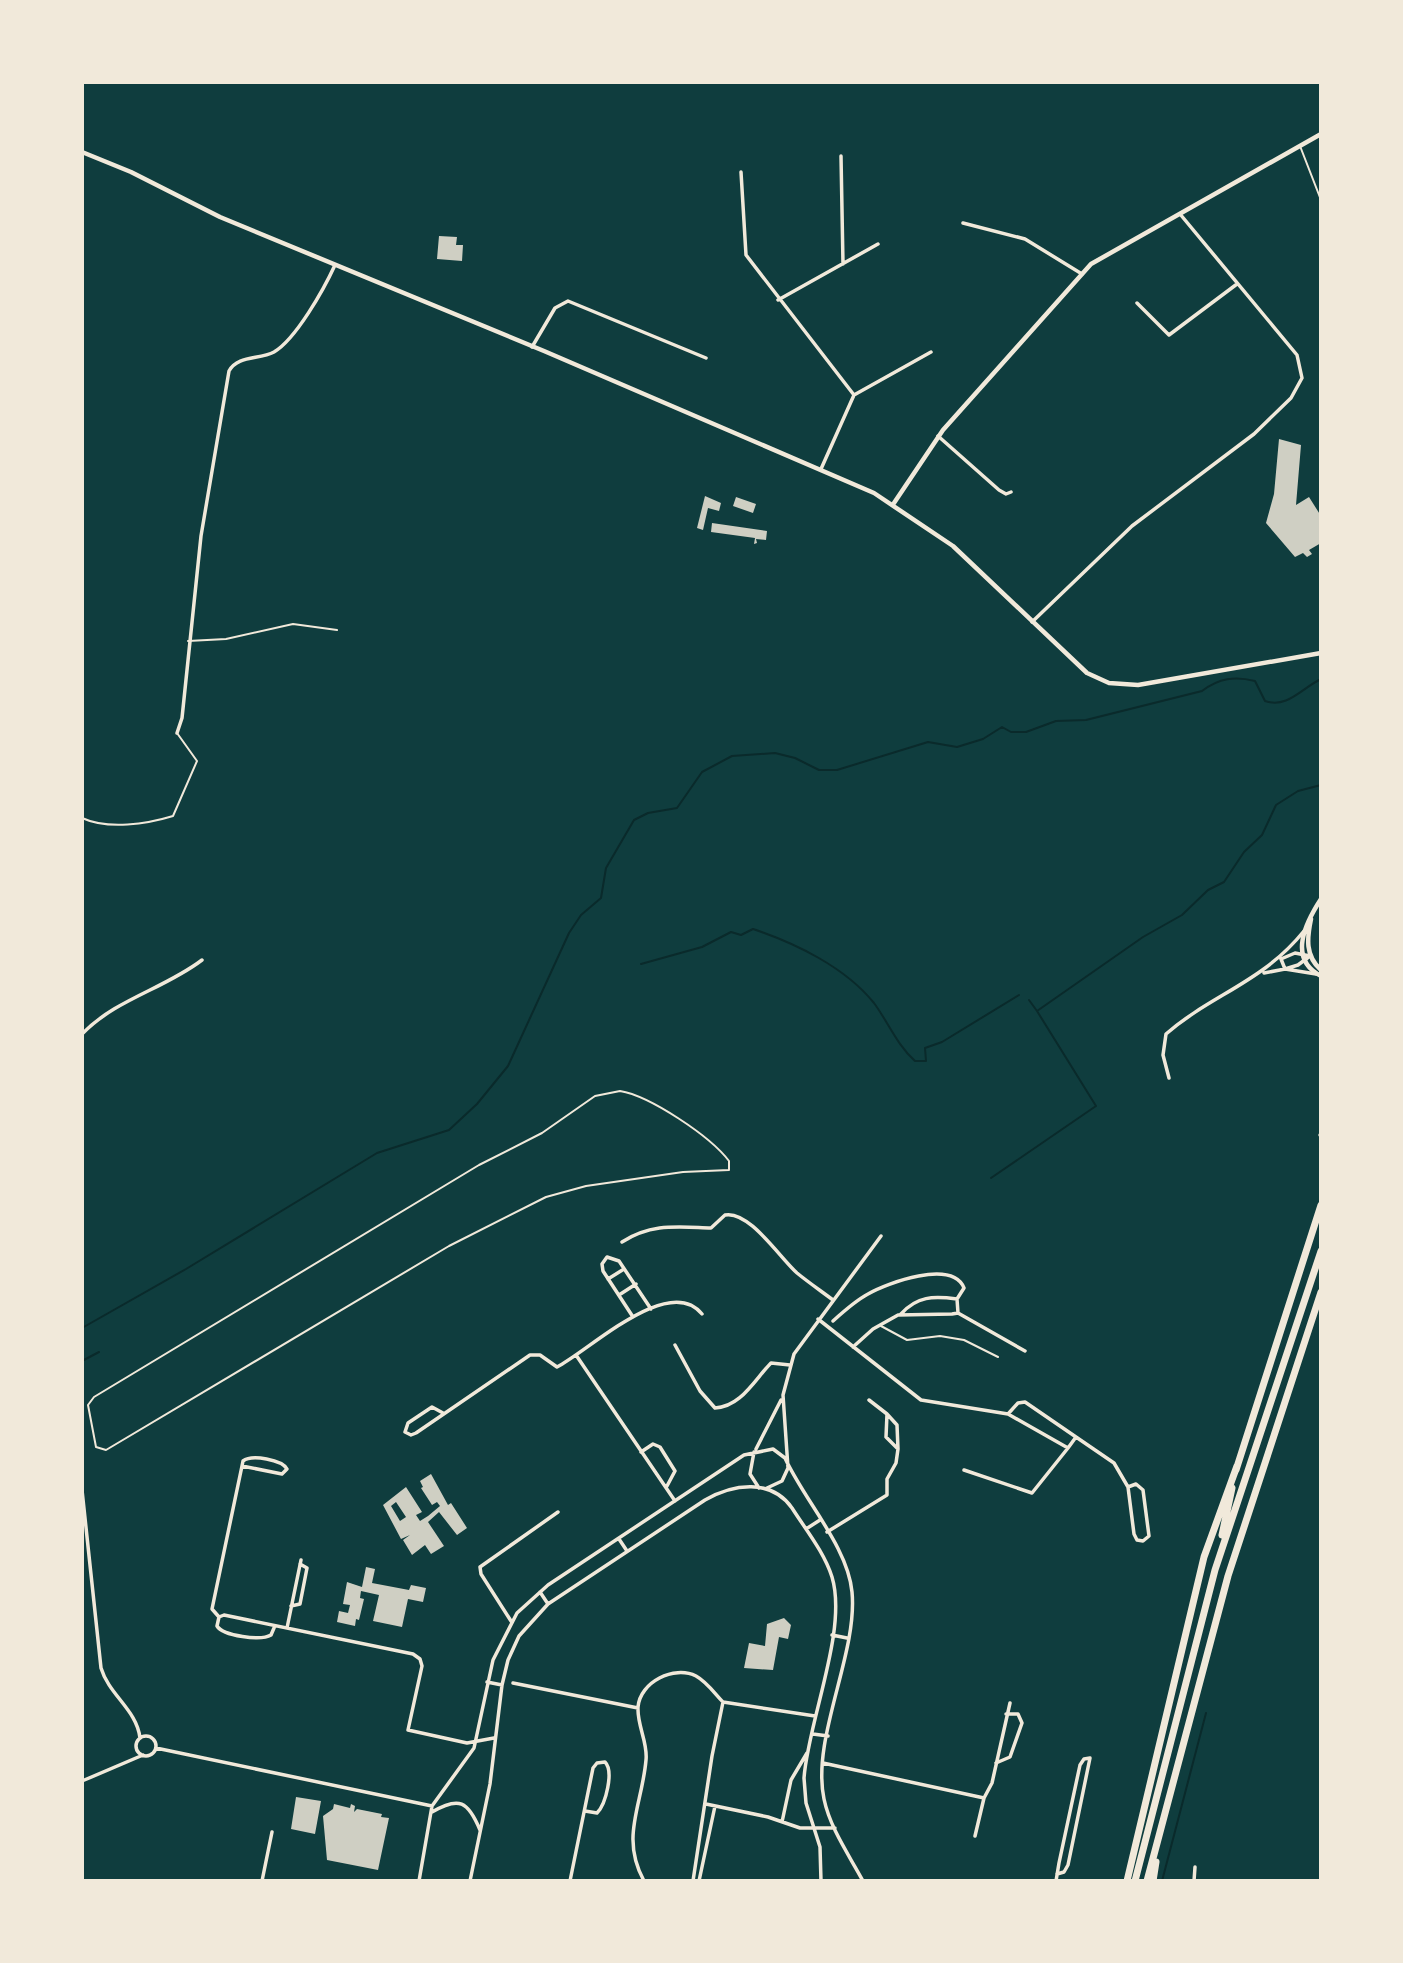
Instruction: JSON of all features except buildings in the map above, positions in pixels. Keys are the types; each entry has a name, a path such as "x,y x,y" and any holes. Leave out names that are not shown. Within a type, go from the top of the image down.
{"highway":[{"path":"1135,1881 1215,1570 1241,1451 1321,1205"},
{"path":"1215,1570 1321,1251"},
{"path":"1147,1881 1228,1576 1264,1459 1321,1292"},
{"path":"1127,1881 1204,1557 1237,1466"},
{"path":"1153,1881 1161,1827"}],"street":[{"path":"894,503 938,436 1082,274 1102,256 1321,134"},
{"path":"82,152 131,172 220,217 532,347 894,503 953,545 1087,673 1120,685 1176,680 1321,653"},
{"path":"841,156 843,264"},
{"path":"741,172 746,254 778,300 854,395"},
{"path":"1032,622 1132,526 1254,433 1296,391 1302,368 1297,355 1180,214"},
{"path":"962,223 1000,230 1025,240 1082,274"},
{"path":"778,300 877,244"},
{"path":"177,733 181,718 201,536 230,369 237,362 273,352 282,344 312,306 335,265"},
{"path":"1136,303 1169,335 1238,284"},
{"path":"532,347 555,308 568,301 706,358"},
{"path":"821,470 854,395 931,352"},
{"path":"938,436 1004,494 1011,492"},
{"path":"1281,959 1304,931 1321,899"},
{"path":"1308,958 1308,934 1314,910"},
{"path":"1303,954 1304,931"},
{"path":"1169,1078 1164,1055 1166,1034 1289,954 1303,954 1319,973"},
{"path":"1262,974 1285,969 1308,958"},
{"path":"1281,959 1285,969"},
{"path":"82,1034 105,1012 177,979 202,960"},
{"path":"1285,969 1319,973"},
{"path":"622,1242 653,1228 676,1225 713,1228 726,1214 750,1225 796,1272 833,1300"},
{"path":"762,1488 750,1474 755,1451 783,1395 790,1365 800,1343 881,1236"},
{"path":"633,1317 602,1267 607,1257 616,1258 652,1310"},
{"path":"608,1279 625,1269"},
{"path":"833,1321 871,1292 916,1276 945,1275 955,1278 964,1288 957,1299 958,1312"},
{"path":"619,1295 636,1284"},
{"path":"853,1347 878,1325 901,1314 921,1298 957,1299"},
{"path":"443,1413 437,1407 432,1407 408,1423 405,1432 415,1434 530,1356 540,1355 557,1367 633,1317 683,1301 702,1314"},
{"path":"901,1314 958,1312 1025,1351"},
{"path":"818,1319 921,1400 1008,1414 1069,1448"},
{"path":"675,1345 700,1391 714,1408 723,1407 740,1396 771,1363 790,1365"},
{"path":"576,1355 676,1501"},
{"path":"762,1488 782,1481 788,1464 783,1395"},
{"path":"827,1532 889,1492 887,1477 896,1463 898,1449 897,1425 869,1400"},
{"path":"1008,1414 1018,1403 1025,1402 1114,1463 1128,1487 1134,1535 1143,1541 1150,1534 1143,1490 1137,1485 1128,1487"},
{"path":"887,1414 886,1437 898,1449"},
{"path":"964,1470 1031,1493 1076,1437"},
{"path":"641,1452 653,1444 661,1449 675,1471 666,1487"},
{"path":"419,1881 432,1806 466,1763 475,1743 496,1651 512,1621 540,1592 744,1455 755,1451 776,1450 788,1464 843,1560 851,1587 847,1638 823,1763 823,1795 835,1828 863,1881"},
{"path":"219,1617 212,1609 242,1466 244,1459 251,1457 283,1464 288,1469 282,1474 242,1466"},
{"path":"470,1881 492,1774 502,1685 508,1660 519,1636 548,1604 715,1494 741,1486 762,1488 783,1497 827,1564 834,1586 832,1635 808,1751 805,1794 815,1830 821,1881"},
{"path":"82,1490 101,1668 107,1684 136,1721 140,1738 137,1749 143,1755"},
{"path":"512,1621 480,1572 481,1565 558,1512"},
{"path":"806,1529 820,1520"},
{"path":"619,1539 627,1551"},
{"path":"287,1628 291,1606 301,1562 307,1568 300,1604 291,1606"},
{"path":"540,1592 548,1604"},
{"path":"219,1617 223,1615 274,1628 287,1628 416,1655 422,1667 408,1730 475,1743 494,1738"},
{"path":"219,1617 217,1626 224,1633 267,1638 274,1628"},
{"path":"832,1635 847,1638"},
{"path":"644,1881 631,1849 646,1755 638,1708 642,1694 650,1685 664,1676 679,1673 700,1678 723,1702 815,1716"},
{"path":"487,1682 502,1685"},
{"path":"513,1683 638,1708"},
{"path":"693,1881 723,1702"},
{"path":"975,1836 1010,1703"},
{"path":"996,1763 1010,1757 1022,1724 1018,1714 1006,1714"},
{"path":"812,1734 828,1736"},
{"path":"140,1738 152,1737 156,1748"},
{"path":"82,1782 143,1755 150,1755 156,1748"},
{"path":"156,1748 432,1806"},
{"path":"782,1822 791,1780 808,1751"},
{"path":"1056,1881 1057,1874 1080,1764 1090,1758 1068,1867 1057,1874"},
{"path":"570,1881 594,1766 605,1762 610,1769 602,1807 597,1812 585,1811"},
{"path":"823,1763 984,1798"},
{"path":"430,1813 450,1803 463,1804 473,1813 480,1832"},
{"path":"706,1804 815,1830 835,1828"},
{"path":"699,1881 715,1806"},
{"path":"1068,1824 1076,1825"},
{"path":"262,1881 272,1832"},
{"path":"1194,1881 1195,1867"}],"lane":[{"path":"1299,145 1321,201"},
{"path":"188,641 226,639 293,624 337,630"},
{"path":"82,818 97,822 148,823 173,816 197,761 177,733"},
{"path":"878,1325 907,1340 940,1336 964,1340 998,1357"}],"path":[{"path":"620,1091 637,1094 722,1151 729,1161 729,1170 683,1172 586,1186 546,1197 449,1246 201,1391 106,1450 96,1447 88,1405 94,1397 479,1165 542,1133 595,1096 620,1091"}],"waterway":[{"path":"82,1328 186,1269 377,1153 449,1130 477,1104 508,1066 569,933 581,915 601,898 606,868 634,820 648,813 677,808 702,772 732,756 775,753 795,758 819,770 837,770 928,742 957,747 983,739 1002,727 1011,732 1026,732 1056,721 1086,720 1202,691 1227,679 1255,681 1265,701 1273,703 1287,700 1321,679"},
{"path":"1029,1000 1037,1011 1143,937 1182,915 1208,890 1224,882 1244,852 1262,835 1276,805 1298,791 1321,785"},
{"path":"641,964 702,947 731,932 741,935 753,929 802,949 849,978 874,1003 898,1041 915,1061 926,1061 925,1048 942,1042 1019,995"},
{"path":"991,1178 1096,1106 1037,1011"},
{"path":"82,1361 99,1352"},
{"path":"1162,1881 1206,1713"}]}
